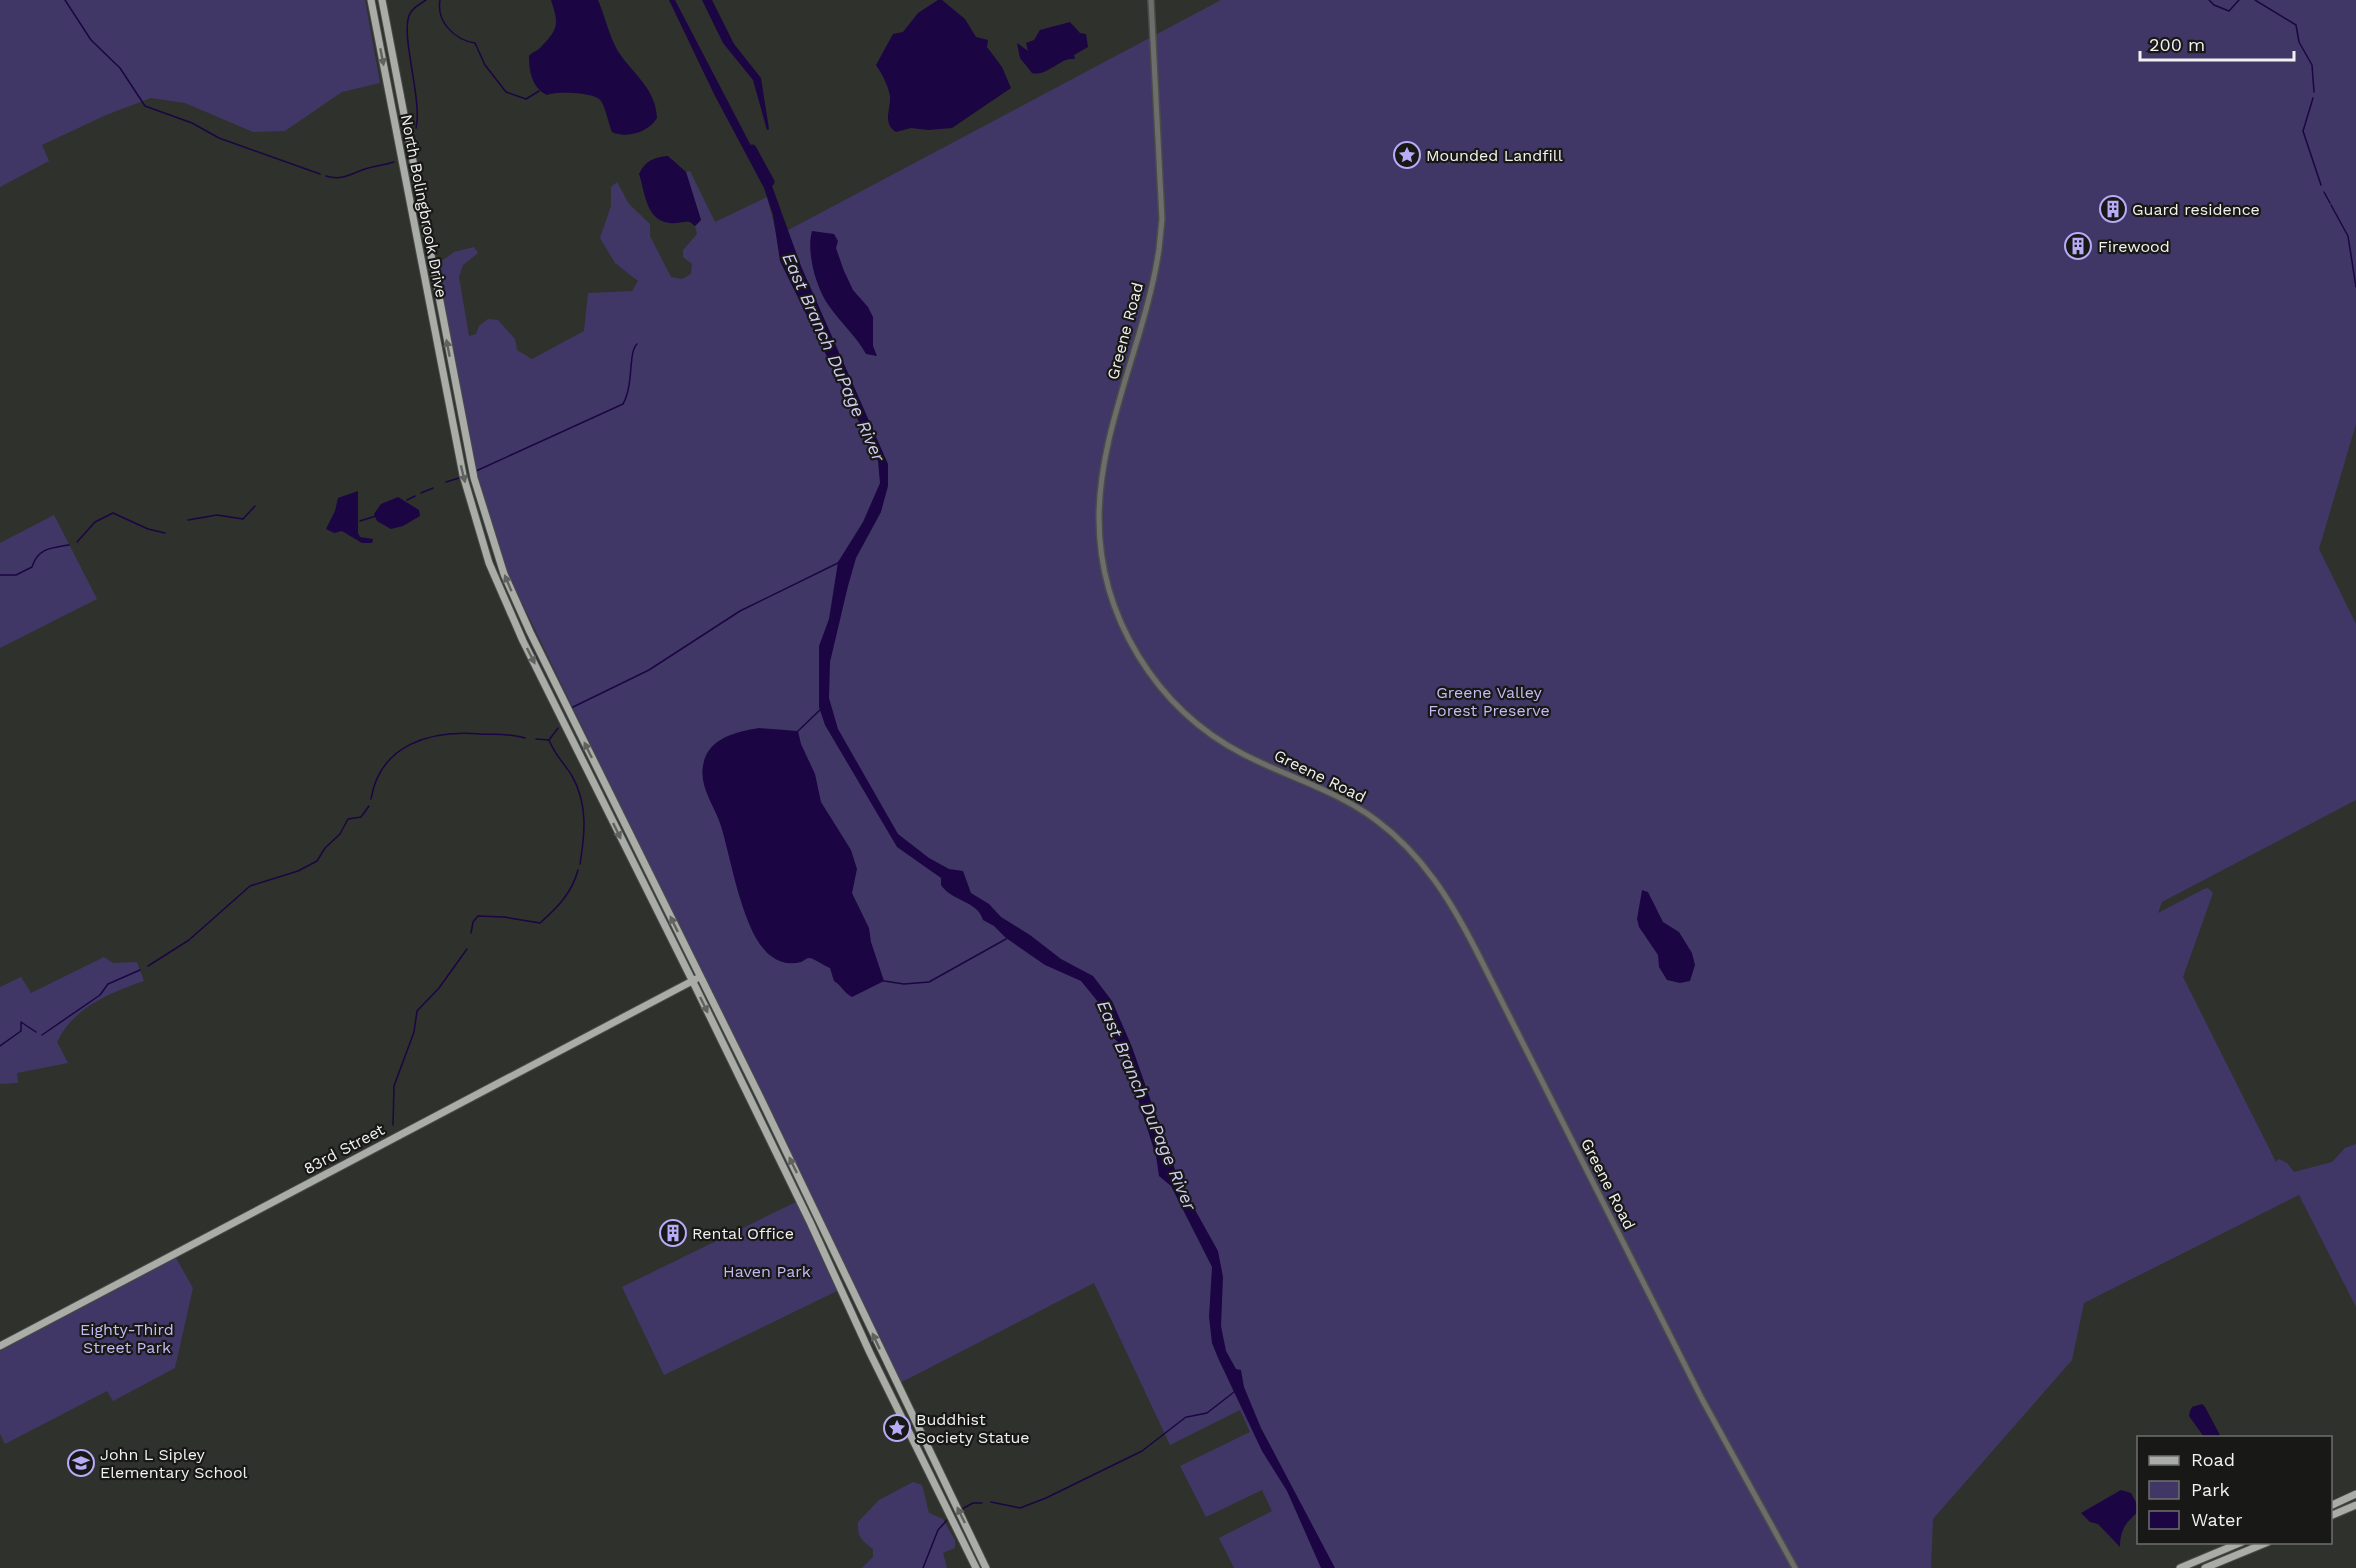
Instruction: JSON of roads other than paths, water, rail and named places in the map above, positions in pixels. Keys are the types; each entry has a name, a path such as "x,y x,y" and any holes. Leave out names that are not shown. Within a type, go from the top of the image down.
{"main road":[{"name":"North Bolingbrook Drive","path":"371,0 463,475 489,563 506,604 692,981 976,1568"},
{"name":"North Bolingbrook Drive","path":"382,0 459,406 478,494 508,584 986,1568"},
{"name":"83rd Street","path":"0,1346 700,977"},
{"path":"2332,1506 2356,1494"},
{"path":"2332,1516 2356,1505"},
{"path":"2180,1568 2237,1544"},
{"path":"2205,1568 2263,1544"}],"street":[{"name":"Greene Road","path":"1151,0 1162,219 1159,249 1106,456 1099,503 1102,561 1117,614 1130,643 1149,673 1172,701 1196,723 1244,754 1328,791 1367,813 1407,846 1440,886 1457,912 1702,1399 1795,1568"}],"water":[{"path":"551,0 598,0 618,51 645,85 653,100 657,118 649,127 637,133 624,135 612,132 603,104 597,98 575,93 547,95 538,88 531,73 529,56 551,36 556,26"},
{"path":"669,0 675,0 772,186 801,266 888,464 888,486 881,512 856,558 830,662 829,698 838,729 898,834 929,858 949,869 963,871 971,893 1061,959 1093,976 1112,1001 1132,1047 1179,1181 1218,1251 1223,1277 1221,1326 1226,1351 1236,1369 1241,1370 1244,1387 1261,1428 1335,1568 1321,1568 1287,1491 1262,1451 1218,1358 1212,1343 1209,1317 1212,1267 1171,1186 1159,1176 1156,1156 1128,1068 1118,1042 1110,1035 1099,1003 1081,981 1045,965 1006,938 994,926 983,920 976,909 945,890 941,885 941,878 897,847 825,725 819,707 819,646 829,619 838,562 863,522 880,483 878,461 780,261 773,215 764,188 714,94"},
{"path":"702,0 712,0 734,44 761,78 769,129 767,130 753,80 723,43"},
{"path":"938,0 942,0 965,19 976,37 988,40 987,47 1002,67 1011,88 952,128 928,130 911,128 896,132 888,120 889,92 876,65 893,34 903,32 918,13"},
{"path":"1070,22 1080,33 1086,34 1088,47 1074,55 1075,59 1065,60 1044,72 1032,73 1020,58 1017,43 1028,51 1026,43 1034,40 1040,30"},
{"path":"668,156 686,172 701,220 695,226 690,222 662,221 655,217 647,204 639,174 650,160"},
{"path":"812,231 834,234 838,241 836,248 844,271 853,290 868,307 873,317 873,346 877,356 866,354 824,298 816,280 811,259"},
{"path":"358,491 358,533 360,537 373,539 372,543 362,543 342,531 334,533 326,529 335,511 338,498"},
{"path":"398,497 419,510 420,516 403,526 391,529 377,521 374,514 381,504"},
{"path":"759,728 798,731 801,744 815,774 821,802 851,850 857,869 852,893 869,928 871,942 884,981 852,997 834,981 830,968 809,958 801,962 789,963 771,956 761,946 753,932 739,896 721,826 705,789 702,774 706,756 716,743 732,734"},
{"path":"1642,890 1648,892 1663,922 1679,932 1692,953 1695,965 1690,981 1680,983 1667,980 1659,967 1658,955 1639,927 1637,919"},
{"path":"2202,1404 2205,1407 2220,1436 2203,1436 2189,1416 2192,1407"},
{"path":"2121,1490 2131,1493 2137,1504 2137,1513 2124,1527 2120,1547 2098,1524 2090,1522 2081,1513"}],"waterway":[{"path":"65,0 91,40 120,68 145,106 192,123 219,138 320,174"},
{"path":"416,128 416,100 407,33 412,10 426,0"},
{"path":"440,0 441,16 448,29 461,38 475,43 485,65 506,92 526,99 539,91"},
{"path":"2209,0 2214,5 2229,11 2239,0"},
{"path":"2255,0 2296,25 2299,42 2312,65 2314,92"},
{"path":"2313,98 2303,131 2321,185"},
{"name":"East Branch DuPage River","path":"752,149 770,182"},
{"path":"326,176 341,177 394,162"},
{"path":"2324,192 2330,203"},
{"path":"2331,205 2348,236 2356,287"},
{"path":"476,471 623,404 629,388 634,348 637,344"},
{"path":"446,482 459,478"},
{"path":"421,493 433,488"},
{"path":"407,500 415,496"},
{"path":"188,520 217,515 243,519 255,506"},
{"path":"77,542 95,522 113,513 148,529 165,533"},
{"path":"360,521 376,516"},
{"path":"0,575 16,575 32,567 42,552 69,545"},
{"path":"571,708 649,670 740,611 840,562"},
{"path":"798,731 821,709"},
{"path":"536,739 549,740 558,728"},
{"path":"371,799 376,780 385,765 410,744 426,738 462,733 525,738"},
{"path":"549,740 572,776 581,797 584,830 580,864"},
{"path":"148,966 189,940 250,886 298,871 317,861 325,848 340,834 348,819 361,817 369,806"},
{"path":"471,933 473,922 478,916 504,917 540,923 563,900 578,870"},
{"path":"884,981 904,984 929,982 1006,939"},
{"path":"393,1125 394,1086 414,1032 417,1011 439,988 467,949"},
{"path":"42,1035 100,995 108,984 140,970"},
{"path":"0,1046 21,1031 21,1022 36,1032"},
{"path":"1187,1417 1207,1413 1234,1392"},
{"path":"991,1502 1020,1508 1046,1498 1142,1451 1186,1417"},
{"path":"962,1509 973,1503 982,1503"},
{"path":"923,1568 938,1530 948,1519"}],"place":[{"name":"Mounded Landfill","path":"1407,155"},
{"name":"Guard residence","path":"2113,209"},
{"name":"Firewood","path":"2078,246"},
{"name":"Rental Office","path":"673,1233"},
{"name":"Buddhist Society Statue","path":"897,1428"},
{"name":"John L Sipley Elementary School","path":"81,1463"}],"park label":[{"name":"Greene Valley Forest Preserve","path":"1489,701"},
{"name":"Haven Park","path":"767,1271"},
{"name":"Eighty-Third Street Park","path":"127,1338"}]}
